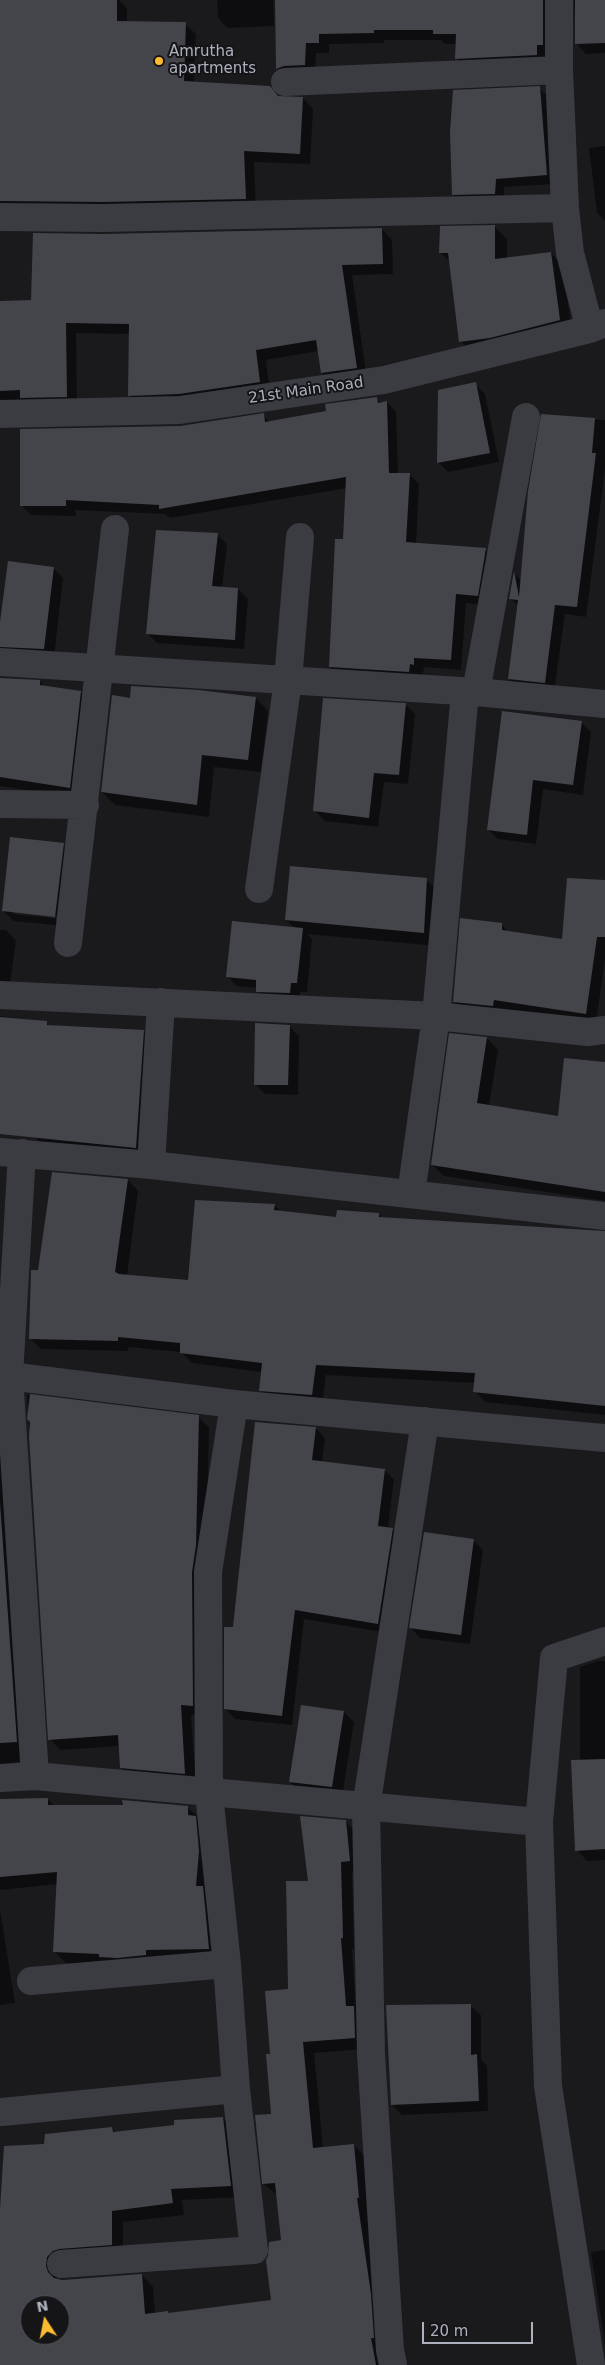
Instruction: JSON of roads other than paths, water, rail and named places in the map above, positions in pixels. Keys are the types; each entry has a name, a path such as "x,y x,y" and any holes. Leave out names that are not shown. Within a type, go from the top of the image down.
{"street":[{"path":"559,0 559,70 565,208 570,254 598,326"},
{"path":"285,82 559,70"},
{"path":"0,217 103,218 565,208"},
{"name":"21st Main Road","path":"0,414 180,410 384,380 598,326"},
{"path":"411,1194 436,1016 471,692 526,417"},
{"path":"68,943 115,528"},
{"path":"259,889 288,680 300,537"},
{"path":"0,662 471,692 605,704"},
{"path":"0,804 85,805"},
{"path":"0,995 436,1016 588,1032 605,1030"},
{"path":"151,1165 161,1002"},
{"path":"35,1776 9,1376 11,1153 151,1165 605,1216"},
{"path":"9,1376 234,1404 605,1438"},
{"path":"61,2264 254,2250 236,2089 227,1964 209,1794 208,1572 234,1404"},
{"path":"392,2365 371,2054 366,1808 424,1421"},
{"path":"591,2365 548,2086 539,1822 554,1658 605,1641"},
{"path":"0,1778 35,1776 209,1794 539,1822"},
{"path":"31,1981 227,1964"},
{"path":"2,2112 236,2089"}],"place":[{"name":"Amrutha apartments","path":"159,61"}]}
